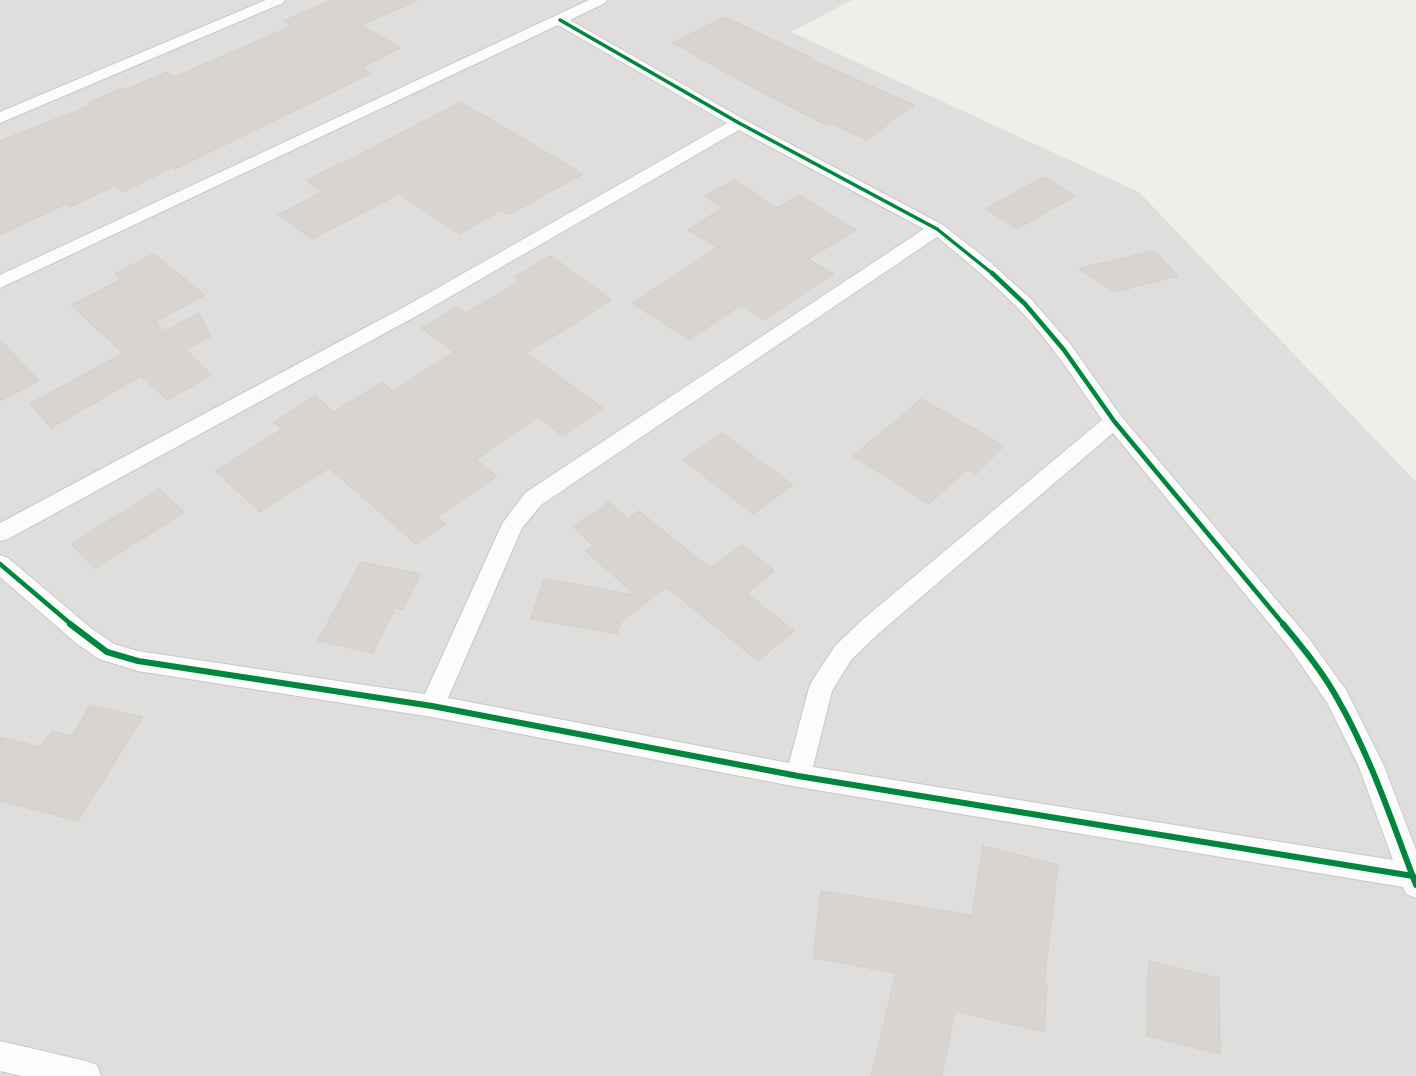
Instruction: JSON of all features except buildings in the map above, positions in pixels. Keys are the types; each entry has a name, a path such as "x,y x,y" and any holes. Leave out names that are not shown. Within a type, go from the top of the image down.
{"street":[{"path":"0,118 278,0"},
{"path":"0,282 600,0"},
{"path":"560,20 739,124 936,229 983,264 1025,304 1064,350 1114,421 1299,643 1337,697 1371,766 1414,881"},
{"path":"0,533 413,310 739,124"},
{"path":"432,706 513,524 533,499 936,229"},
{"path":"798,776 821,688 843,653 870,627 1114,421"},
{"path":"0,564 84,636 107,652 138,661 432,706 798,776 1414,881"},
{"path":"0,1056 86,1076"}],"shaded area":[{"path":"0,0 852,0 791,32 1139,192 1416,482 1416,1076 0,1076"}],"cycle path":[{"path":"560,20 739,123 937,229 983,265 1025,304 1064,350 1114,421 1299,643 1337,697 1371,766 1416,885"},
{"path":"0,564 84,636 107,652 138,661 432,706 798,776 1413,876"}]}
